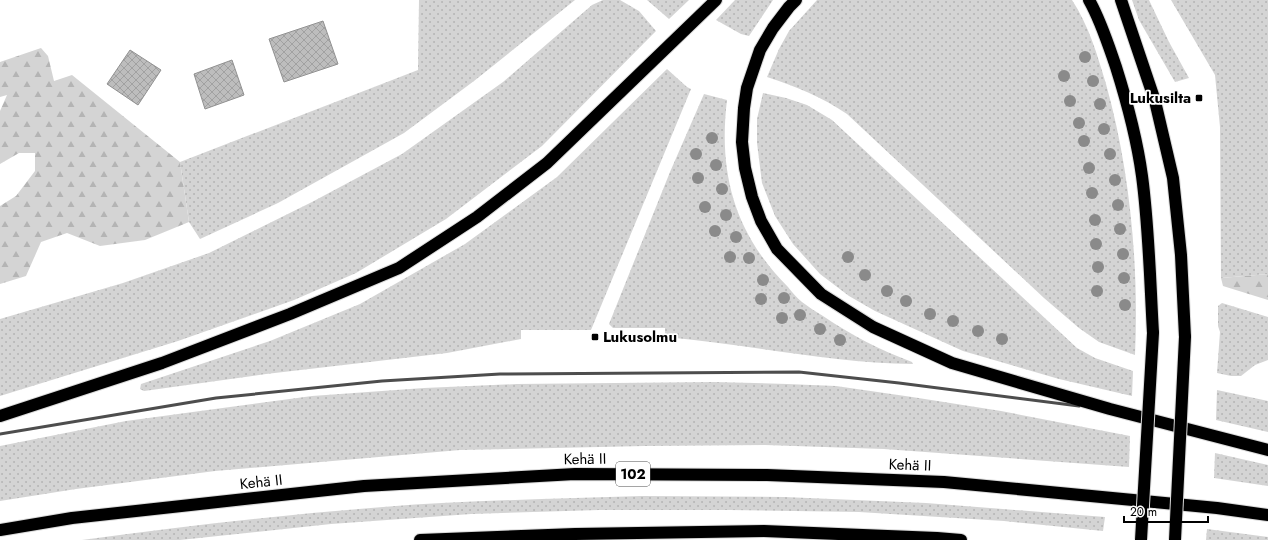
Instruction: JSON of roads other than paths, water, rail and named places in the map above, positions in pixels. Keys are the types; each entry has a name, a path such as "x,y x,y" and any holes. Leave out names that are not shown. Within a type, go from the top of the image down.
{"highway":[{"path":"0,416 162,363 290,314 399,268 478,217 547,163 716,0"},
{"path":"796,0 773,28 760,50 747,88 742,142 745,168 752,197 761,221 777,250 821,294 873,327 952,363 1110,410 1268,450"},
{"path":"1088,0 1095,11 1110,48 1127,102 1142,176 1153,333 1141,540"},
{"path":"1121,0 1155,101 1173,178 1181,255 1186,337 1175,540"},
{"name":"Kehä II","path":"0,530 72,518 364,486 575,474 767,475 944,482 1217,508 1268,515"},
{"path":"420,540 575,534 764,531 961,540"}],"lane":[{"path":"0,434 216,398 382,381 500,374 799,372 1080,406"},
{"path":"1087,407 1110,410"}],"place":[{"name":"Lukusilta","path":"1199,98"},
{"name":"Lukusolmu","path":"595,337"}]}
